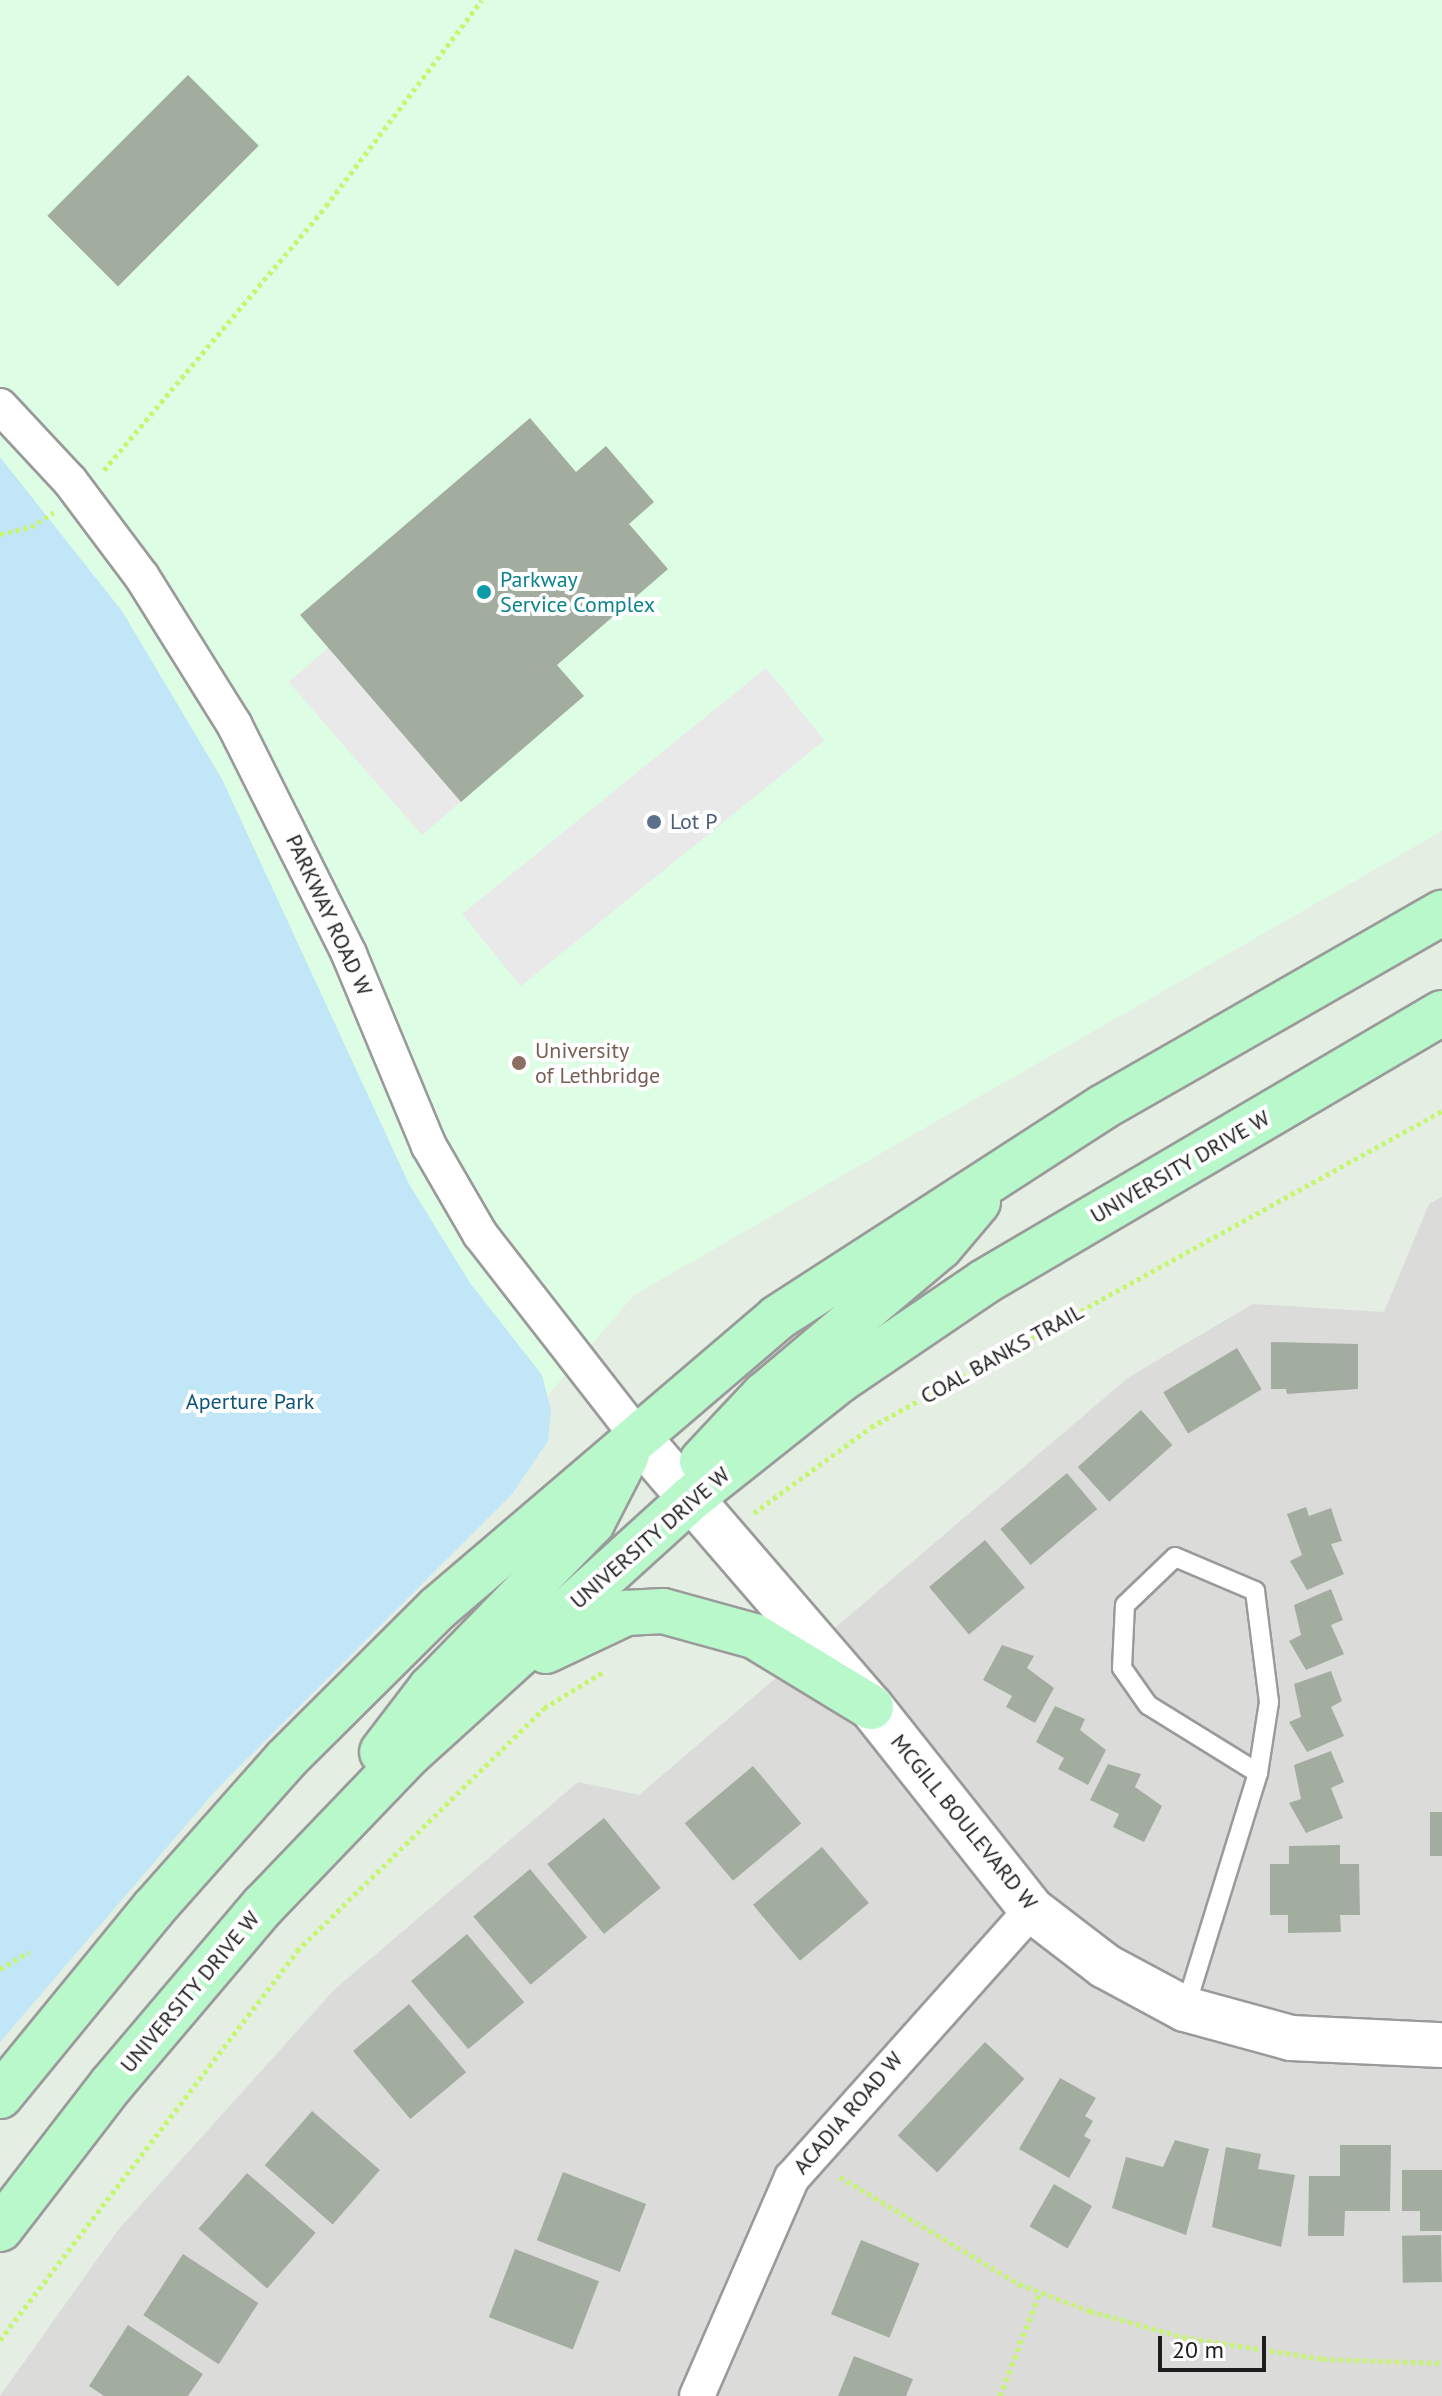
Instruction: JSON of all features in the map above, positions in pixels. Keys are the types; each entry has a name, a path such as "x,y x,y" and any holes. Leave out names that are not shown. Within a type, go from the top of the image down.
{"main road":[{"path":"0,2096 153,1909 286,1759 438,1608 777,1318 1005,1169 1442,913"},
{"name":"UNIVERSITY DRIVE W","path":"0,2229 111,2085 263,1906 409,1754 690,1499 840,1380 984,1282 1442,1013"},
{"path":"690,1499 697,1467 764,1395 940,1247 1005,1169"},
{"path":"263,1906 431,1688 592,1523 637,1436"},
{"path":"488,1683 592,1626 626,1613 663,1611 754,1636 871,1707"}],"street":[{"name":"PARKWAY ROAD W","path":"0,406 80,494 142,577 234,724 349,954 429,1146 480,1234 637,1436"},
{"name":"MCGILL BOULEVARD W","path":"637,1436 871,1707 1032,1910 1105,1966 1185,2009 1291,2038 1442,2045"},
{"name":"ACADIA ROAD W","path":"697,2396 792,2178 1032,1910"}],"lane":[{"path":"1185,2009 1258,1773 1269,1702 1255,1591 1175,1557 1125,1605 1122,1668 1148,1705 1258,1773"}],"path":[{"path":"0,534 31,527 80,494 326,206 482,0"},
{"name":"COAL BANKS TRAIL","path":"720,1533 775,1501 871,1427 1442,1111"},
{"path":"0,2340 297,1951 544,1708 617,1662"},
{"path":"0,1969 30,1952"},
{"path":"840,2177 1040,2292 1183,2337 1323,2359 1442,2363"},
{"path":"1000,2396 1040,2292"}],"shaded area":[{"name":"University of Lethbridge","path":"0,0 1442,0 1442,831 634,1295 0,2032"},
{"path":"328,648 461,801 422,835 289,682"},
{"name":"Lot P","path":"766,668 825,740 521,986 462,914"},
{"path":"1442,1197 1442,2396 0,2396 118,2230 335,1989 578,1782 639,1795 1129,1377 1253,1304 1384,1312 1429,1204"}],"green space":[{"name":"Aperture Park","path":"0,457 122,611 222,779 409,1184 470,1283 542,1375 551,1410 548,1441 512,1494 216,1790 0,2042"}],"building":[{"path":"188,75 259,146 118,286 47,216"},
{"name":"Parkway Service Complex","path":"530,418 576,472 606,446 654,502 629,524 668,569 557,665 584,696 461,802 300,615"},
{"path":"1271,1342 1358,1344 1358,1389 1287,1394 1286,1389 1271,1389"},
{"path":"1237,1348 1262,1389 1188,1433 1163,1392"},
{"path":"1141,1410 1172,1445 1109,1502 1078,1467"},
{"path":"1067,1473 1097,1509 1031,1565 1000,1529"},
{"path":"1306,1507 1309,1516 1331,1508 1342,1541 1331,1544 1344,1574 1307,1590 1290,1561 1302,1555 1287,1514"},
{"path":"985,1540 1025,1587 969,1634 929,1587"},
{"path":"1331,1589 1343,1620 1331,1625 1344,1654 1306,1670 1289,1641 1301,1635 1294,1605"},
{"path":"1002,1645 1034,1656 1027,1668 1054,1688 1035,1723 1006,1707 1012,1696 983,1680"},
{"path":"1331,1671 1342,1701 1331,1707 1344,1736 1307,1752 1289,1722 1301,1717 1294,1684"},
{"path":"1055,1706 1085,1719 1080,1730 1106,1750 1088,1785 1058,1769 1064,1758 1036,1742"},
{"path":"1331,1751 1344,1782 1331,1788 1343,1818 1306,1833 1289,1803 1301,1799 1294,1765"},
{"path":"1108,1764 1141,1774 1135,1787 1162,1806 1144,1842 1113,1827 1119,1814 1090,1800"},
{"path":"753,1766 801,1823 733,1881 685,1823"},
{"path":"1430,1812 1442,1812 1442,1856 1430,1856"},
{"path":"604,1818 661,1888 604,1934 547,1864"},
{"path":"1340,1845 1340,1864 1359,1864 1360,1915 1340,1915 1341,1932 1288,1933 1288,1915 1270,1915 1270,1864 1289,1864 1289,1846"},
{"path":"822,1847 869,1903 800,1961 753,1905"},
{"path":"530,1869 587,1937 531,1985 473,1917"},
{"path":"467,1934 524,2002 468,2049 411,1981"},
{"path":"409,2004 466,2072 410,2119 353,2051"},
{"path":"985,2042 1024,2079 937,2172 898,2136"},
{"path":"1060,2078 1096,2098 1085,2116 1093,2121 1084,2136 1091,2140 1069,2178 1019,2149"},
{"path":"312,2111 380,2170 333,2224 265,2165"},
{"path":"1175,2140 1209,2149 1186,2235 1112,2208 1126,2157 1163,2167"},
{"path":"1340,2145 1391,2145 1390,2211 1345,2211 1344,2236 1308,2236 1309,2176 1340,2176"},
{"path":"1226,2147 1261,2154 1258,2169 1295,2175 1281,2247 1212,2227"},
{"path":"1402,2170 1442,2170 1442,2231 1420,2231 1420,2211 1402,2211"},
{"path":"563,2172 646,2204 620,2272 537,2240"},
{"path":"247,2173 316,2233 267,2289 198,2229"},
{"path":"1054,2184 1092,2206 1068,2248 1030,2226"},
{"path":"1441,2235 1442,2282 1403,2283 1402,2236"},
{"path":"861,2240 919,2264 889,2338 831,2314"},
{"path":"515,2249 599,2281 573,2349 489,2317"},
{"path":"183,2254 258,2303 219,2364 143,2315"},
{"path":"128,2325 203,2374 188,2396 104,2396 89,2386"},
{"path":"854,2356 913,2379 906,2396 838,2396"}],"place":[{"name":"Parkway Service Complex","path":"484,592"},
{"name":"Lot P","path":"654,822"},
{"name":"University of Lethbridge","path":"519,1063"}]}
